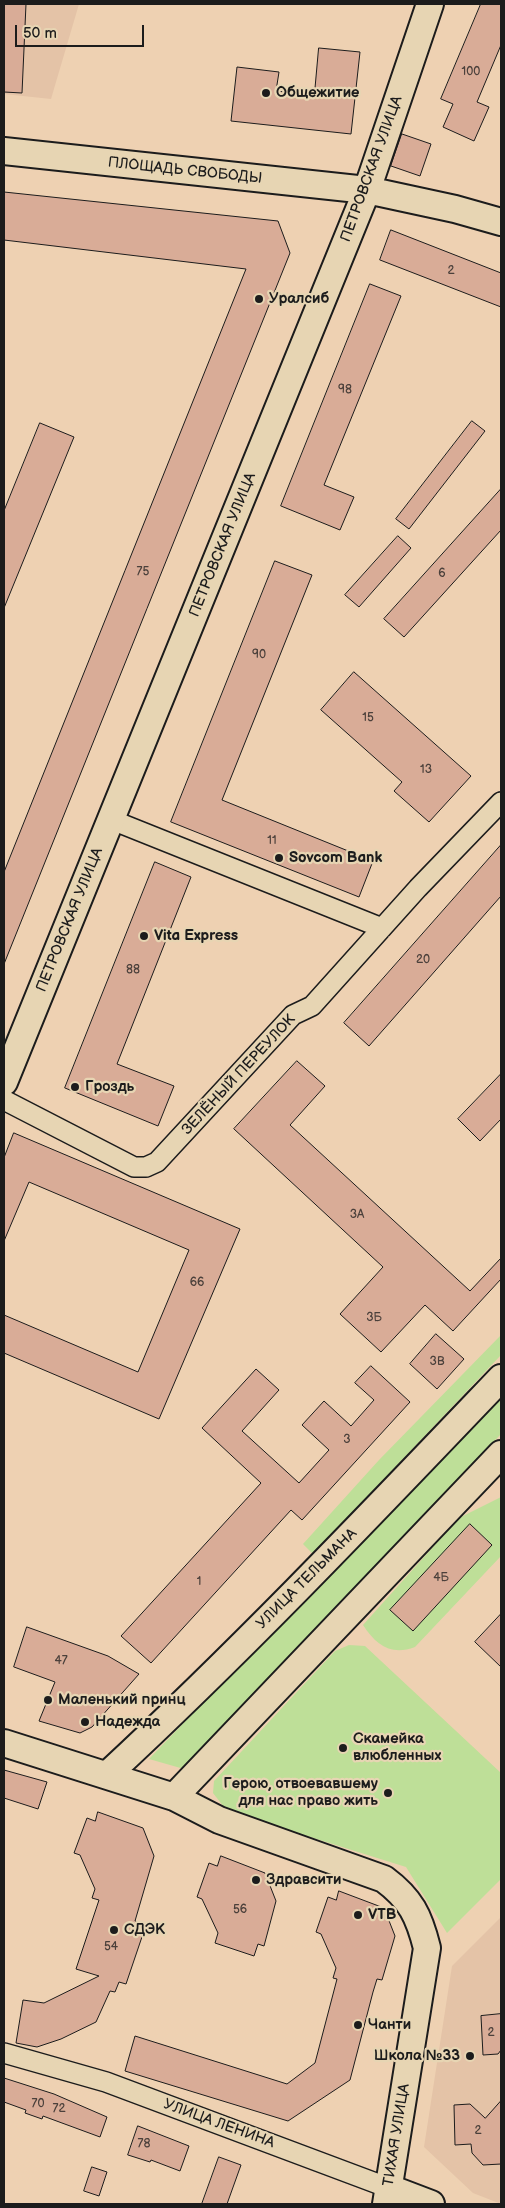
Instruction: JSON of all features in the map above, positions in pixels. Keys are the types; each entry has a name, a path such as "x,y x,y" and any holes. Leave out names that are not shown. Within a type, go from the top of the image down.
{"main road":[{"name":"ПЕТРОВСКАЯ УЛИЦА","path":"4,1082 367,190 430,4"},
{"name":"ПЛОЩАДЬ СВОБОДЫ","path":"4,151 367,190 455,209 501,222"},
{"name":"УЛИЦА ТЕЛЬМАНА","path":"107,1775 180,1708 325,1562 501,1378"},
{"path":"4,1743 174,1797 501,1454"},
{"name":"ТИХАЯ УЛИЦА","path":"174,1797 219,1820 384,1878 400,1891 413,1908 427,1948 387,2196"},
{"name":"УЛИЦА ЛЕНИНА","path":"387,2196 431,2204"}],"street":[{"name":"ЗЕЛЁНЫЙ ПЕРЕУЛОК","path":"4,1100 134,1167 146,1167 157,1162 293,1015 312,1006 382,928 501,802"},
{"path":"112,820 382,928"},
{"name":"УЛИЦА ЛЕНИНА","path":"4,2053 106,2082 387,2196"}],"shaded area":[{"path":"4,4 79,4 51,99 4,94"},
{"name":"Школа №33","path":"501,1917 501,2204 473,2193 424,2147 452,1966"}],"green space":[{"path":"501,1335 501,1355 313,1554 303,1544 379,1460"},
{"path":"501,1392 501,1434 184,1769 149,1759"},
{"path":"501,1497 501,1556 415,1647 399,1650 391,1649 373,1638 363,1625 459,1518"},
{"path":"349,1645 365,1646 501,1773 501,1879 447,1933 406,1867 227,1811 213,1793 214,1781 335,1651"}],"building":[{"path":"4,4 26,4 22,93 4,92"},
{"path":"481,4 501,4 501,45 477,102 489,107 474,141 443,127 453,104 441,99"},
{"name":"Общежитие","path":"319,48 360,52 351,134 231,121 237,67 279,72 276,91 314,95"},
{"path":"402,134 431,144 420,176 391,166"},
{"path":"4,192 278,221 290,253 4,964 4,872 246,269 4,240"},
{"path":"391,230 501,273 501,307 380,260"},
{"path":"370,284 401,296 324,485 354,497 340,530 281,506"},
{"path":"472,421 485,431 409,529 396,519"},
{"path":"40,423 74,437 4,608 4,511"},
{"path":"501,489 501,530 404,637 384,619"},
{"path":"398,536 411,548 359,607 345,595"},
{"path":"275,561 312,575 222,800 373,861 359,897 171,822"},
{"path":"354,672 471,776 429,822 394,791 402,782 321,710"},
{"path":"501,845 501,896 369,1046 344,1023"},
{"path":"155,862 191,877 117,1064 174,1086 158,1126 65,1088"},
{"path":"297,1061 325,1086 290,1125 470,1291 501,1258 501,1279 453,1331 425,1305 381,1352 340,1314 383,1267 234,1129"},
{"path":"501,1074 501,1119 480,1141 458,1119"},
{"path":"14,1133 240,1229 159,1419 4,1353 4,1315 138,1372 189,1250 29,1182 4,1241 4,1158"},
{"path":"436,1334 464,1359 437,1389 410,1364"},
{"path":"371,1366 410,1402 302,1520 291,1510 151,1663 121,1636 261,1483 202,1428 256,1369 279,1390 242,1431 299,1483 329,1450 302,1425 324,1401 351,1426 374,1400 355,1383"},
{"path":"470,1524 492,1545 413,1631 390,1610"},
{"path":"501,1614 501,1667 475,1642"},
{"path":"27,1627 108,1656 139,1674 92,1727 80,1733 39,1721 55,1682 14,1667"},
{"path":"4,1770 47,1782 38,1809 4,1798"},
{"path":"98,1812 143,1828 154,1856 135,1921 146,1925 126,1984 119,1982 115,1992 110,1991 96,2022 61,2039 37,2047 16,2043 23,2000 44,2003 99,1976 76,1969 99,1900 92,1898 95,1889 80,1855 74,1853 87,1818 95,1821"},
{"path":"221,1856 265,1873 276,1901 264,1946 258,1944 254,1956 215,1943 218,1933 202,1899 197,1897 209,1863 217,1866"},
{"path":"339,1891 384,1908 395,1936 382,1980 377,1979 350,2080 288,2121 125,2071 135,2036 287,2084 315,2063 337,1979 333,1978 336,1968 321,1934 316,1932 328,1897 336,1900"},
{"path":"501,2014 501,2050 498,2054 483,2055 481,2016"},
{"path":"4,2078 54,2094 107,2117 100,2137 43,2116 42,2119 25,2113 26,2110 4,2102"},
{"path":"501,2101 501,2164 483,2165 472,2153 471,2144 455,2145 454,2105 470,2104 485,2118"},
{"path":"138,2126 189,2146 180,2171 151,2160 150,2162 128,2155"},
{"path":"219,2157 241,2165 227,2204 202,2204"},
{"path":"92,2167 107,2172 99,2196 84,2191"}],"place":[{"name":"Общежитие","path":"266,93"},
{"name":"Уралсиб","path":"259,299"},
{"name":"Sovcom Bank","path":"279,858"},
{"name":"Vita Express","path":"144,936"},
{"name":"Гроздь","path":"75,1087"},
{"name":"Маленький принц","path":"48,1700"},
{"name":"Надежда","path":"85,1722"},
{"name":"Скамейка влюбленных","path":"343,1748"},
{"name":"Герою, отвоевавшему для нас право жить","path":"388,1793"},
{"name":"Здравсити","path":"256,1880"},
{"name":"VTB","path":"358,1915"},
{"name":"СДЭК","path":"114,1930"},
{"name":"Чанти","path":"358,2025"},
{"name":"Школа №33","path":"470,2056"}]}
